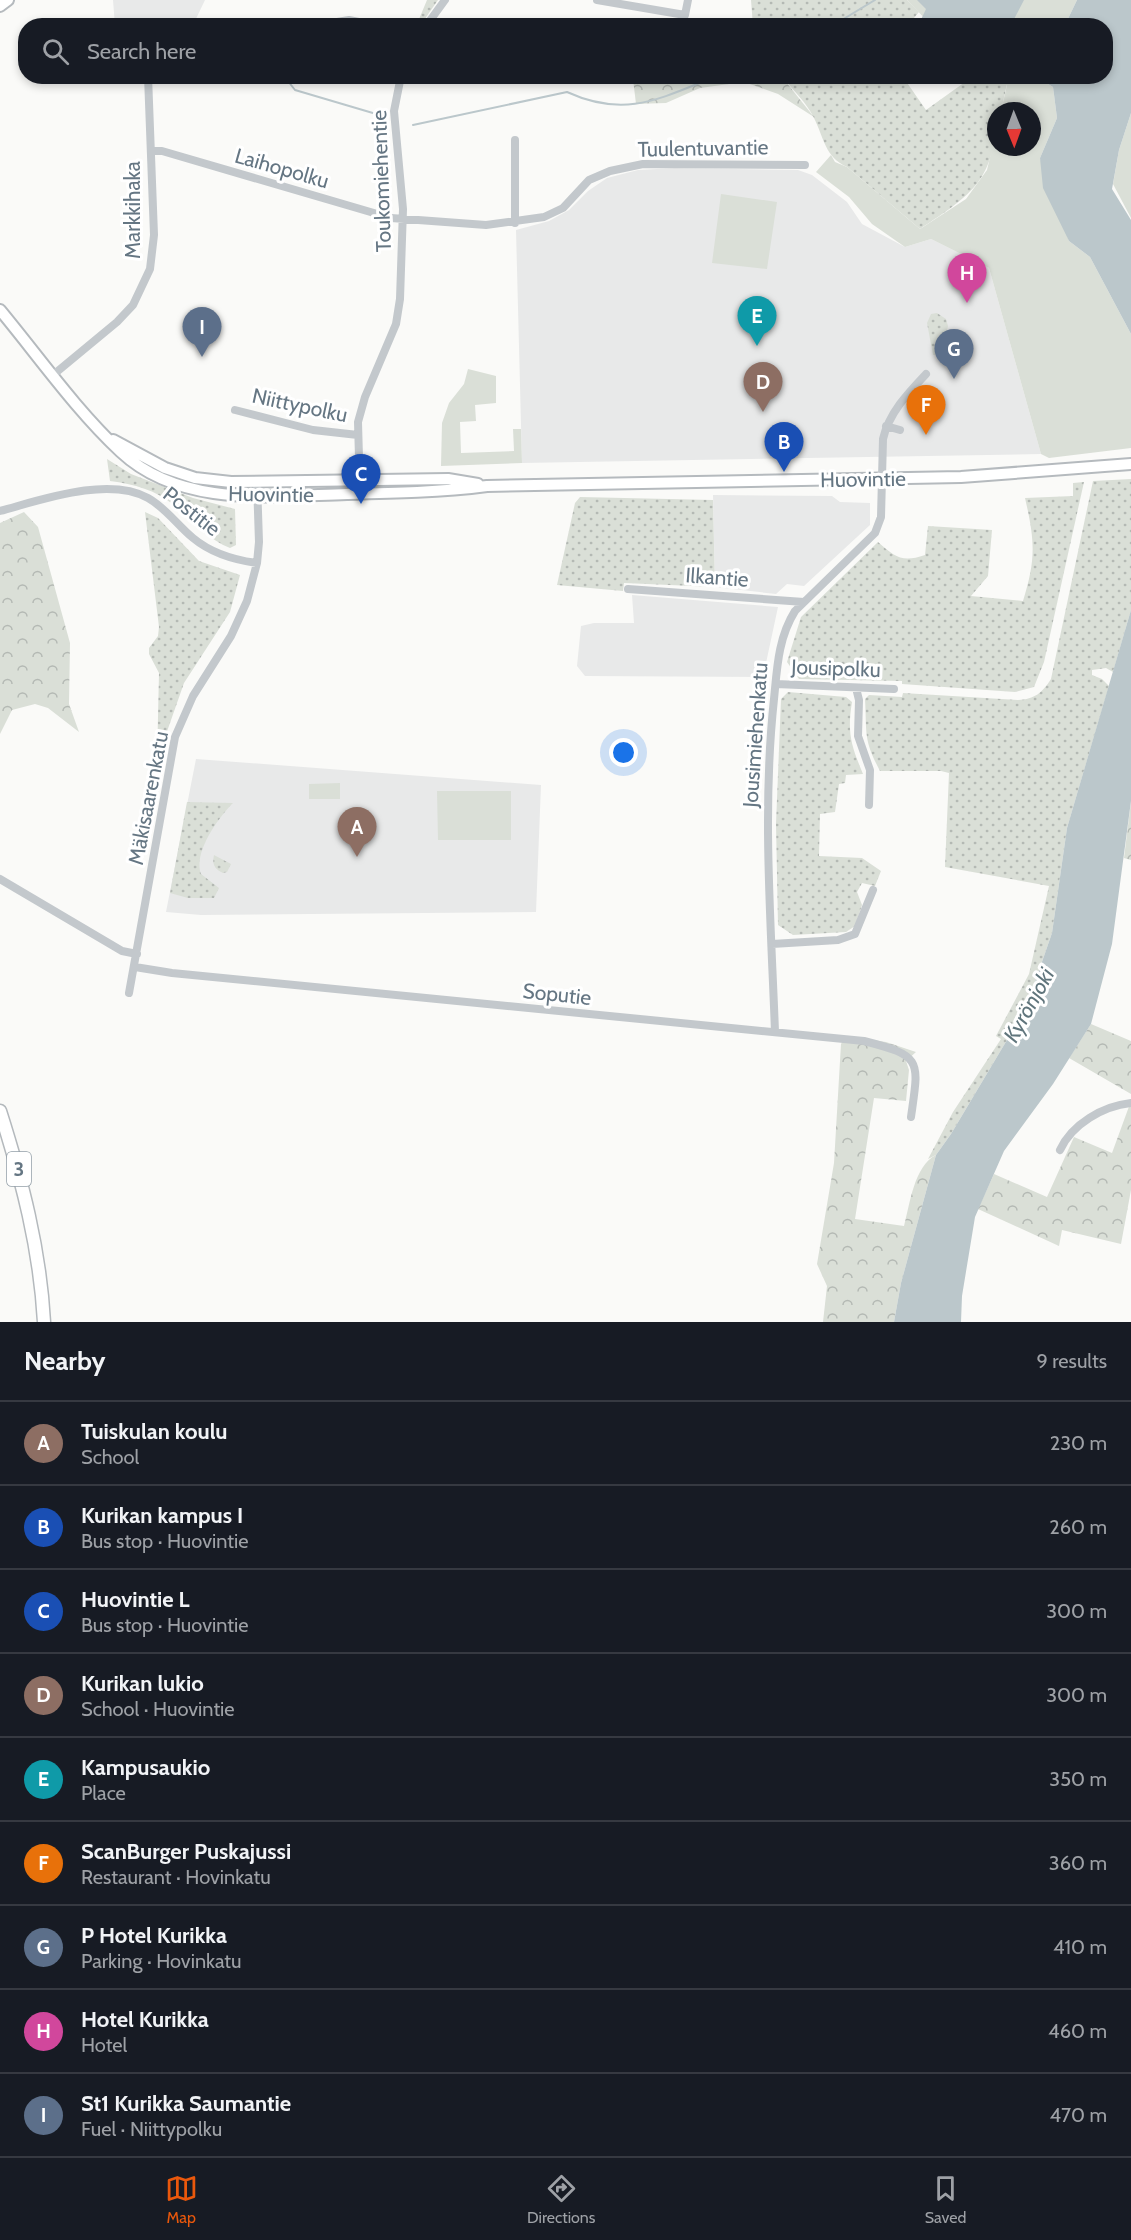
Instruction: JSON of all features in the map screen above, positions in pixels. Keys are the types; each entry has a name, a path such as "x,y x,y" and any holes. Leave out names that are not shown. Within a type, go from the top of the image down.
{"highway":[{"name":"3","path":"0,1111 18,1168 32,1229 44,1322"}],"main road":[{"path":"0,6 8,0"},
{"name":"Huovintie","path":"0,310 53,375 121,452 159,476 191,489 257,497 450,491 487,486 883,479 1056,471 1131,464"},
{"name":"Huovintie","path":"107,436 157,464 185,474 231,482 448,479 487,486"}],"street":[{"path":"432,18 445,0"},
{"path":"597,0 685,15 688,0"},
{"name":"Markkihaka","path":"53,375 117,322 133,305 150,269 154,235 148,84"},
{"name":"Toukomiehentie","path":"360,494 358,435 365,397 396,324 400,299 404,220 394,111 399,84"},
{"path":"515,223 516,141"},
{"name":"Laihopolku","path":"151,150 162,151 404,220"},
{"name":"Tuulentuvantie","path":"404,220 486,225 515,223 544,217 563,208 589,180 610,171 643,164 805,165"},
{"path":"900,430 886,426 895,410 926,374"},
{"name":"Niittypolku","path":"235,410 313,430 358,435"},
{"name":"Jousimiehenkatu","path":"775,1032 767,806 780,647 788,623 804,602 875,532 881,517 883,438 886,426"},
{"name":"Mäkisaarenkatu","path":"129,993 175,737 193,696 231,636 247,601 257,563 257,482"},
{"name":"Postitie","path":"0,511 30,501 68,493 129,490 149,499 210,550 257,563"},
{"name":"Ilkantie","path":"628,589 804,602"},
{"name":"Jousipolku","path":"776,684 894,689"},
{"path":"856,688 859,700 858,736 870,770 869,805"},
{"path":"0,879 122,951 137,954"},
{"path":"772,944 838,940 855,934 873,890"},
{"name":"Soputie","path":"135,967 195,975 864,1041 908,1054 916,1068 911,1117"},
{"path":"1060,1150 1067,1135 1110,1106 1131,1103"}],"shaded area":[{"path":"113,0 205,0 196,18 114,18"},
{"path":"675,168 798,170 812,175 847,202 862,224 905,247 931,239 989,268 1041,454 522,463 516,230 549,221 569,210 588,191 607,178 638,170"},
{"path":"713,495 832,496 840,502 870,503 870,525 804,586 787,584 776,594 715,587"},
{"path":"632,595 778,607 763,677 585,676 577,666 581,626 594,623 634,623"},
{"path":"196,759 541,785 536,912 201,915 166,912"}],"green space":[{"path":"427,0 438,0 425,18 420,18"},
{"path":"751,0 907,0 919,12 914,18 752,18"},
{"path":"907,0 1077,0 1068,18 924,18"},
{"path":"634,84 729,84 700,88 666,103 636,104"},
{"path":"750,84 788,84 814,117 778,94"},
{"path":"788,84 908,84 926,110 962,84 1007,84 1003,102 987,102 987,156 991,156 986,169 967,194 920,229 834,158 811,112"},
{"path":"1004,84 1048,84 1053,87 1057,118 1041,156 1041,102 1003,102 1007,85"},
{"path":"1131,113 1131,218 1113,184 1119,150"},
{"path":"831,155 835,162 847,167 920,229 966,199 987,170 990,156 1041,156 1069,241 1090,257 1131,334 1131,448 1049,458 1041,454 989,268 931,239 905,247 872,224 849,197 816,172"},
{"path":"721,194 777,202 767,269 712,263"},
{"path":"937,313 946,319 948,326 945,339 933,355 927,323 931,314"},
{"path":"468,369 496,376 496,403 475,405 476,421 460,422 461,453 514,451 513,429 521,429 522,463 441,466 442,423 449,403 464,384"},
{"path":"107,459 131,474 193,498 235,509 236,545 230,548 215,540 160,496 136,486 110,481"},
{"path":"1131,479 1131,610 1113,672 1106,668 1092,670 1092,675 1102,679 1109,686 1067,828 1052,933 1026,1008 951,1134 936,1155 928,1159 953,1112 1001,1039 996,1036 1029,974 1049,886 945,867 949,773 880,771 868,743 865,699 869,695 902,697 903,693 1018,700 1034,697 1041,692 1051,679 1093,481"},
{"path":"1084,482 1044,662 1034,687 1015,692 902,684 902,681 799,679 787,662 801,617 878,542 899,557 910,558 925,555 928,526 992,530 988,576 971,596 1023,601 1033,550 1025,498 1073,496 1073,483"},
{"path":"580,497 713,500 715,587 624,583 623,591 557,585 575,503"},
{"path":"24,512 38,527 70,643 69,704 79,732 48,708 35,704 12,710 0,734 0,523"},
{"path":"145,512 158,518 199,561 240,575 230,612 184,683 157,760 159,673 149,654 149,648 158,636 159,627"},
{"path":"788,692 846,697 852,702 851,739 863,774 846,775 845,783 839,784 835,812 820,814 819,856 862,858 881,871 875,886 862,883 857,892 862,905 855,926 846,932 793,935 778,925 776,824 781,699"},
{"path":"340,783 340,799 309,799 309,784"},
{"path":"437,791 511,791 511,840 438,840"},
{"path":"1131,801 1131,860 1124,858"},
{"path":"187,802 233,803 208,836 199,866 201,874 219,888 214,898 188,898 170,893"},
{"path":"214,855 231,864 227,872 223,873 216,868"},
{"path":"1091,1024 1131,1041 1131,1094 1069,1058"},
{"path":"846,1036 886,1042 916,1052 906,1061 909,1070 906,1101 874,1098 855,1219 904,1226 918,1176 929,1160 936,1155 901,1283 894,1322 823,1322 827,1286 817,1264 834,1163 841,1044"},
{"path":"1131,1101 1131,1190 1121,1244 1062,1230 1059,1246 978,1209 994,1174 1047,1197 1074,1137 1112,1153"}],"water":[{"path":"917,0 1024,0 1015,18 922,18 926,9"},
{"path":"1077,0 1131,0 1131,113 1119,150 1112,189 1131,220 1131,334 1090,257 1069,241 1043,188 1040,158 1057,118 1053,87 1048,84 1113,84 1113,18 1068,18"},
{"name":"Kyrönjoki","path":"1131,610 1131,801 1112,944 1091,1024 1053,1084 1004,1151 975,1217 962,1296 961,1322 894,1322 901,1283 936,1155 951,1134 1026,1008 1052,933 1067,828"}],"waterway":[{"path":"845,18 875,0"},
{"path":"290,84 295,90 383,116"},
{"path":"413,125 567,92 588,100 626,105 660,98 698,84"}],"place":[{"name":"Hotel Kurikka","path":"967,303"},
{"name":"Kampusaukio","path":"757,346"},
{"name":"St1 Kurikka Saumantie","path":"202,357"},
{"name":"P Hotel Kurikka","path":"954,379"},
{"name":"Kurikan lukio","path":"763,412"},
{"name":"ScanBurger Puskajussi","path":"926,435"},
{"name":"Kurikan kampus I","path":"784,472"},
{"name":"Huovintie L","path":"361,504"},
{"name":"Tuiskulan koulu","path":"357,857"}]}
